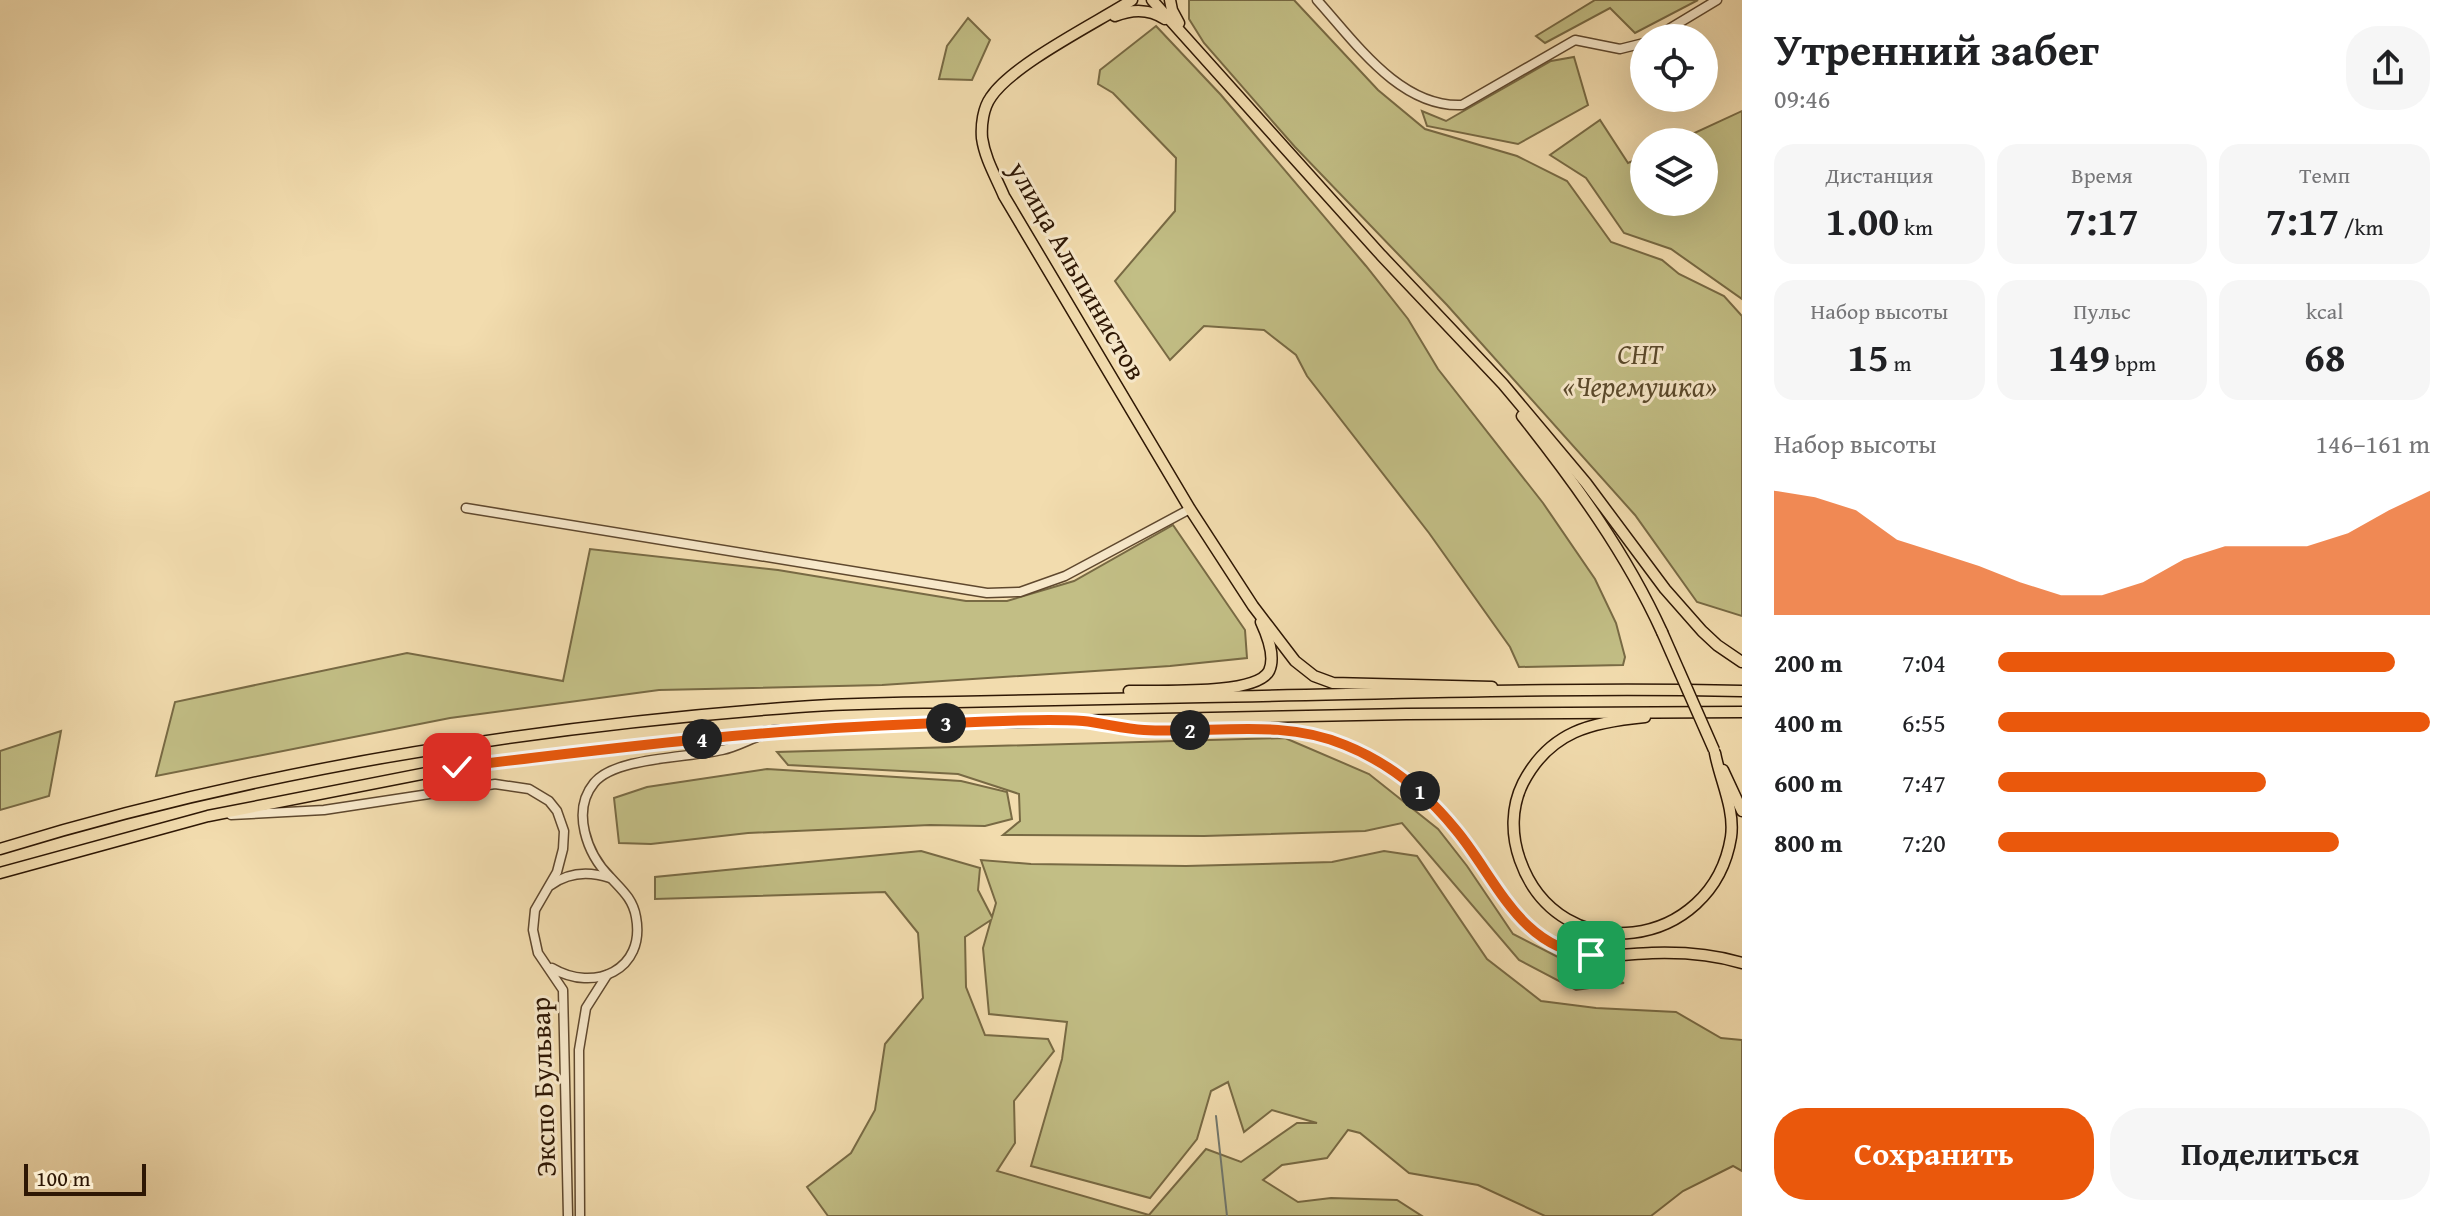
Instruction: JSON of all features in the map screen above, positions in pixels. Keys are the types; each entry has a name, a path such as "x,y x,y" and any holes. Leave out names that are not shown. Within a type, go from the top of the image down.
{"main road":[{"name":"улица Альпинистов","path":"1132,0 1025,65 991,95 984,110 982,137 988,161 1004,196 1190,509 1253,606"},
{"path":"1152,0 1381,255 1503,384 1586,483 1692,620 1717,645 1742,662"},
{"path":"1170,0 1178,21 1204,57"},
{"path":"1084,30 1132,11 1161,16 1183,34"},
{"path":"1457,336 1546,447 1599,520 1645,595 1742,811"},
{"path":"1253,606 1295,661 1323,680 1342,684 1481,685 1515,691"},
{"path":"1075,699 1115,692 1241,687 1260,681 1269,671 1271,656 1266,634 1253,606"},
{"path":"0,849 99,818 202,793 336,765 480,740 579,727 803,707 1515,691 1742,691"},
{"path":"1695,711 1594,725 1568,734 1541,756 1521,788 1513,821 1523,869 1542,900 1571,922 1606,934 1643,932 1686,912 1700,899 1719,871 1731,835 1731,816 1715,752"},
{"path":"0,873 106,842 219,815 457,767 775,731 915,724 1406,714 1742,712"},
{"path":"1085,721 1144,730 1288,730 1343,744 1385,765 1428,799 1466,843 1516,915 1553,944 1582,954 1692,953 1742,963"},
{"path":"1733,791 1742,802"}],"street":[{"path":"1317,0 1382,70 1410,92 1435,104 1448,106 1462,105 1575,40 1620,49 1630,46"},
{"path":"1677,24 1717,0"},
{"path":"466,508 987,593 1020,592 1065,576 1190,509"},
{"name":"Экспо Бульвар","path":"546,962 566,976 575,978 592,979 608,975 627,959 637,934 630,900 610,878 593,852 582,820 584,799 596,780 626,766 725,749 775,731"},
{"name":"Экспо Бульвар","path":"219,815 324,810 482,786 519,786 541,794 549,801 557,811 564,831 562,858 532,920 534,941 560,983 564,997 568,1216"},
{"path":"549,886 575,874 599,874 610,878"},
{"name":"Экспо Бульвар","path":"580,1216 579,1050 586,1008 608,975"}],"green space":[{"name":"СНТ «Черемушка»","path":"1189,0 1294,0 1378,90 1425,129 1517,156 1567,181 1611,242 1662,260 1679,274 1724,296 1742,316 1742,616 1697,602 1635,515 1447,305 1295,147 1204,43 1189,19"},
{"path":"1595,0 1698,0 1652,24 1630,24 1630,28 1610,8 1545,43 1536,36"},
{"path":"968,18 990,40 972,80 939,79 947,46"},
{"path":"1156,26 1221,95 1366,266 1408,319 1438,369 1543,503 1595,579 1616,623 1625,657 1623,665 1519,667 1510,647 1429,533 1307,376 1296,355 1264,330 1204,326 1170,360 1115,281 1175,211 1176,158 1113,93 1098,84 1100,70"},
{"path":"1574,57 1588,105 1518,144 1427,126 1422,111 1446,121 1551,61"},
{"path":"1742,111 1742,299 1671,249 1624,233 1586,178 1550,155 1600,120 1630,162 1630,216 1718,216 1718,128 1705,128"},
{"path":"1173,525 1245,630 1247,658 882,685 659,690 450,718 156,776 175,702 407,653 563,681 590,549 778,570 966,601 1007,601 1074,581"},
{"path":"61,731 49,796 0,810 0,751"},
{"path":"1285,738 1369,774 1438,829 1513,934 1589,973 1624,983 1576,990 1519,960 1402,823 1365,831 1204,836 1003,835 1020,821 1019,794 958,774 788,765 777,752"},
{"path":"767,769 961,781 1007,792 1012,819 985,826 930,825 748,833 651,844 619,843 614,798 647,787"},
{"path":"921,851 980,868 978,890 992,917 996,903 981,860 1031,864 1186,866 1332,862 1384,851 1417,856 1487,959 1541,1001 1596,1008 1676,1012 1721,1038 1742,1040 1742,1171 1733,1166 1683,1191 1651,1216 1545,1216 1478,1185 1409,1173 1360,1133 1348,1130 1327,1158 1282,1165 1263,1180 1298,1202 1331,1198 1397,1200 1422,1216 828,1216 807,1187 851,1153 875,1110 885,1044 923,998 918,933 885,892 655,899 655,877","holes":["991,920 983,948 989,1014 1067,1022 1062,1059 1031,1166 1150,1198 1197,1139 1211,1091 1228,1082 1244,1132 1272,1110 1317,1123 1297,1123 1241,1162 1206,1149 1149,1215 997,1171 1015,1143 1014,1101 1054,1051 1048,1039 985,1035 966,987 965,937"]}],"waterway":[{"path":"1216,1116 1227,1216"}],"route":[{"path":"457,767 805,728 1085,721 1144,730 1288,730 1343,744 1404,778 1458,832 1507,904 1526,926 1573,953 1591,955"}]}
